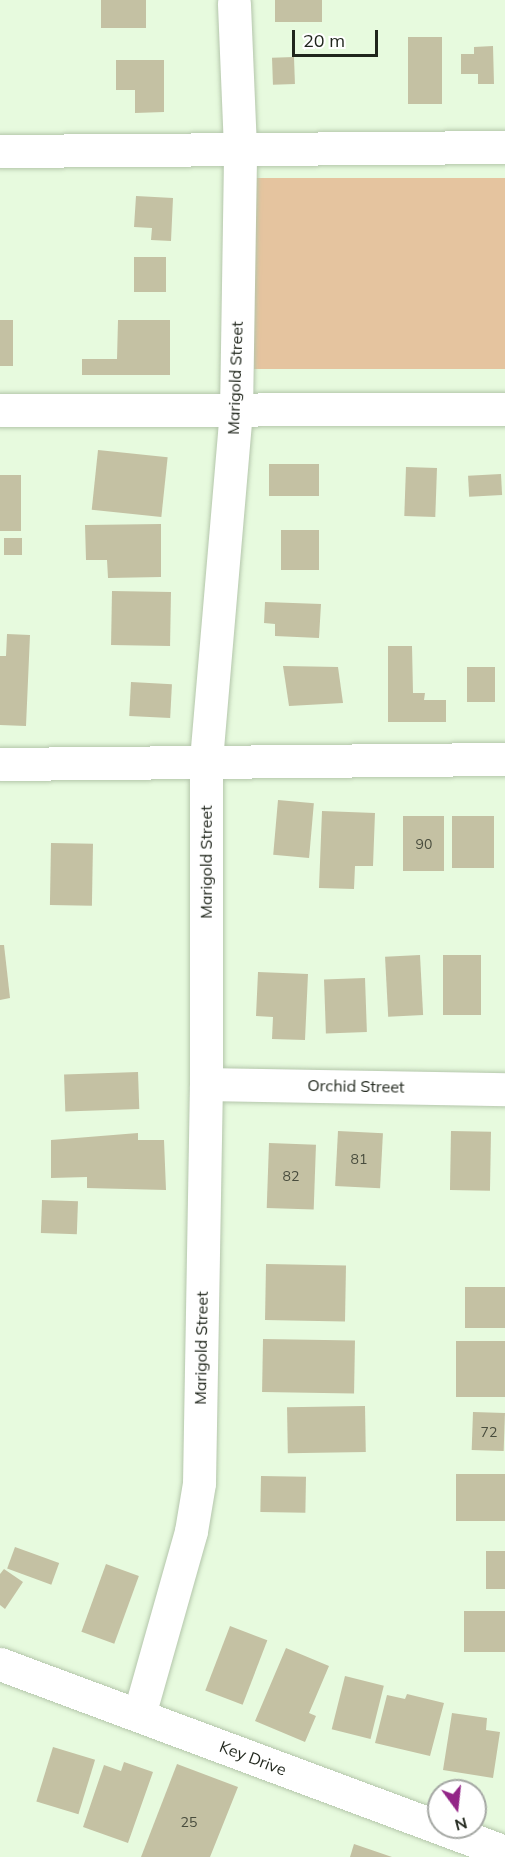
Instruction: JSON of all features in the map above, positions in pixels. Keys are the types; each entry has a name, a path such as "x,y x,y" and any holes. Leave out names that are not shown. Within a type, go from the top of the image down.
{"street":[{"name":"Marigold Street","path":"139,1715 191,1531 199,1483 206,1084 206,760 236,412 240,148 234,3"},
{"path":"0,150 505,147"},
{"path":"0,410 236,412 505,409"},
{"path":"0,764 206,760 505,759"},
{"name":"Orchid Street","path":"206,1084 505,1089"},
{"name":"Key Drive","path":"0,1664 505,1852"}],"shaded area":[{"path":"254,178 505,178 505,369 254,369"}],"building":[{"path":"101,0 146,0 146,28 101,28"},
{"path":"275,0 322,0 322,22 275,22"},
{"path":"408,37 442,37 442,104 408,104"},
{"path":"493,46 494,84 478,84 478,74 461,74 461,54 474,54 474,47"},
{"path":"294,57 295,84 273,85 272,58"},
{"path":"116,60 164,60 164,112 135,113 135,90 116,90"},
{"path":"136,196 173,198 171,241 151,240 152,228 134,227"},
{"path":"134,257 166,257 166,292 134,292"},
{"path":"0,320 13,320 13,366 0,366"},
{"path":"118,320 170,320 170,375 82,375 82,359 117,359"},
{"path":"98,450 168,457 161,517 92,510"},
{"path":"269,464 319,464 319,496 269,496"},
{"path":"406,467 437,468 435,517 404,516"},
{"path":"501,474 502,495 469,497 468,476"},
{"path":"0,475 21,475 21,531 0,531"},
{"path":"161,524 161,577 108,578 107,560 86,560 85,525"},
{"path":"281,530 319,530 319,570 281,570"},
{"path":"4,538 22,538 22,555 4,555"},
{"path":"112,591 171,592 170,646 111,645"},
{"path":"265,602 321,604 319,638 275,636 275,624 264,623"},
{"path":"7,634 30,635 26,726 0,725 0,656 6,656"},
{"path":"388,646 412,646 413,693 425,693 424,700 446,700 446,722 388,722"},
{"path":"283,666 338,667 343,703 289,706"},
{"path":"467,667 495,667 495,702 467,702"},
{"path":"131,682 172,684 170,718 129,716"},
{"path":"278,800 314,803 309,858 273,855"},
{"path":"322,811 375,813 373,866 355,866 354,889 319,888"},
{"path":"403,816 444,816 444,871 403,871"},
{"path":"452,816 494,816 494,868 452,868"},
{"path":"51,843 93,844 92,906 50,905"},
{"path":"0,945 4,945 10,998 0,1000"},
{"path":"420,955 423,1015 388,1017 385,957"},
{"path":"443,955 481,955 481,1015 443,1015"},
{"path":"258,972 308,974 305,1040 272,1039 273,1017 256,1016"},
{"path":"365,978 367,1032 326,1033 324,979"},
{"path":"138,1072 139,1109 65,1112 64,1075"},
{"path":"338,1131 383,1133 380,1188 335,1186"},
{"path":"451,1131 491,1132 490,1191 450,1190"},
{"path":"138,1133 138,1140 164,1140 166,1190 87,1188 87,1177 51,1178 51,1140"},
{"path":"269,1143 316,1145 314,1210 267,1208"},
{"path":"42,1200 78,1201 77,1234 41,1233"},
{"path":"266,1264 346,1265 345,1321 265,1320"},
{"path":"465,1287 505,1287 505,1328 465,1328"},
{"path":"263,1339 355,1341 354,1394 262,1392"},
{"path":"456,1341 505,1341 505,1397 456,1397"},
{"path":"365,1406 366,1452 288,1453 287,1407"},
{"path":"473,1412 505,1413 504,1451 472,1450"},
{"path":"456,1474 505,1474 505,1521 456,1521"},
{"path":"261,1476 306,1477 305,1513 260,1512"},
{"path":"15,1547 59,1563 51,1585 7,1569"},
{"path":"486,1551 505,1551 505,1589 486,1589"},
{"path":"106,1564 139,1576 114,1644 81,1632"},
{"path":"4,1569 23,1582 5,1609 0,1605 0,1574"},
{"path":"464,1611 505,1611 505,1652 464,1652"},
{"path":"230,1626 267,1640 243,1705 205,1690"},
{"path":"286,1648 329,1666 309,1713 316,1716 305,1742 255,1721"},
{"path":"345,1676 384,1686 371,1739 332,1729"},
{"path":"407,1694 444,1703 430,1756 375,1743 387,1695 405,1699"},
{"path":"452,1713 487,1718 486,1730 500,1732 493,1778 443,1770"},
{"path":"53,1747 95,1760 78,1814 36,1802"},
{"path":"124,1762 153,1772 128,1843 83,1827 104,1765 121,1771"},
{"path":"177,1764 238,1787 210,1857 141,1857"},
{"path":"354,1844 392,1857 350,1857"}]}
